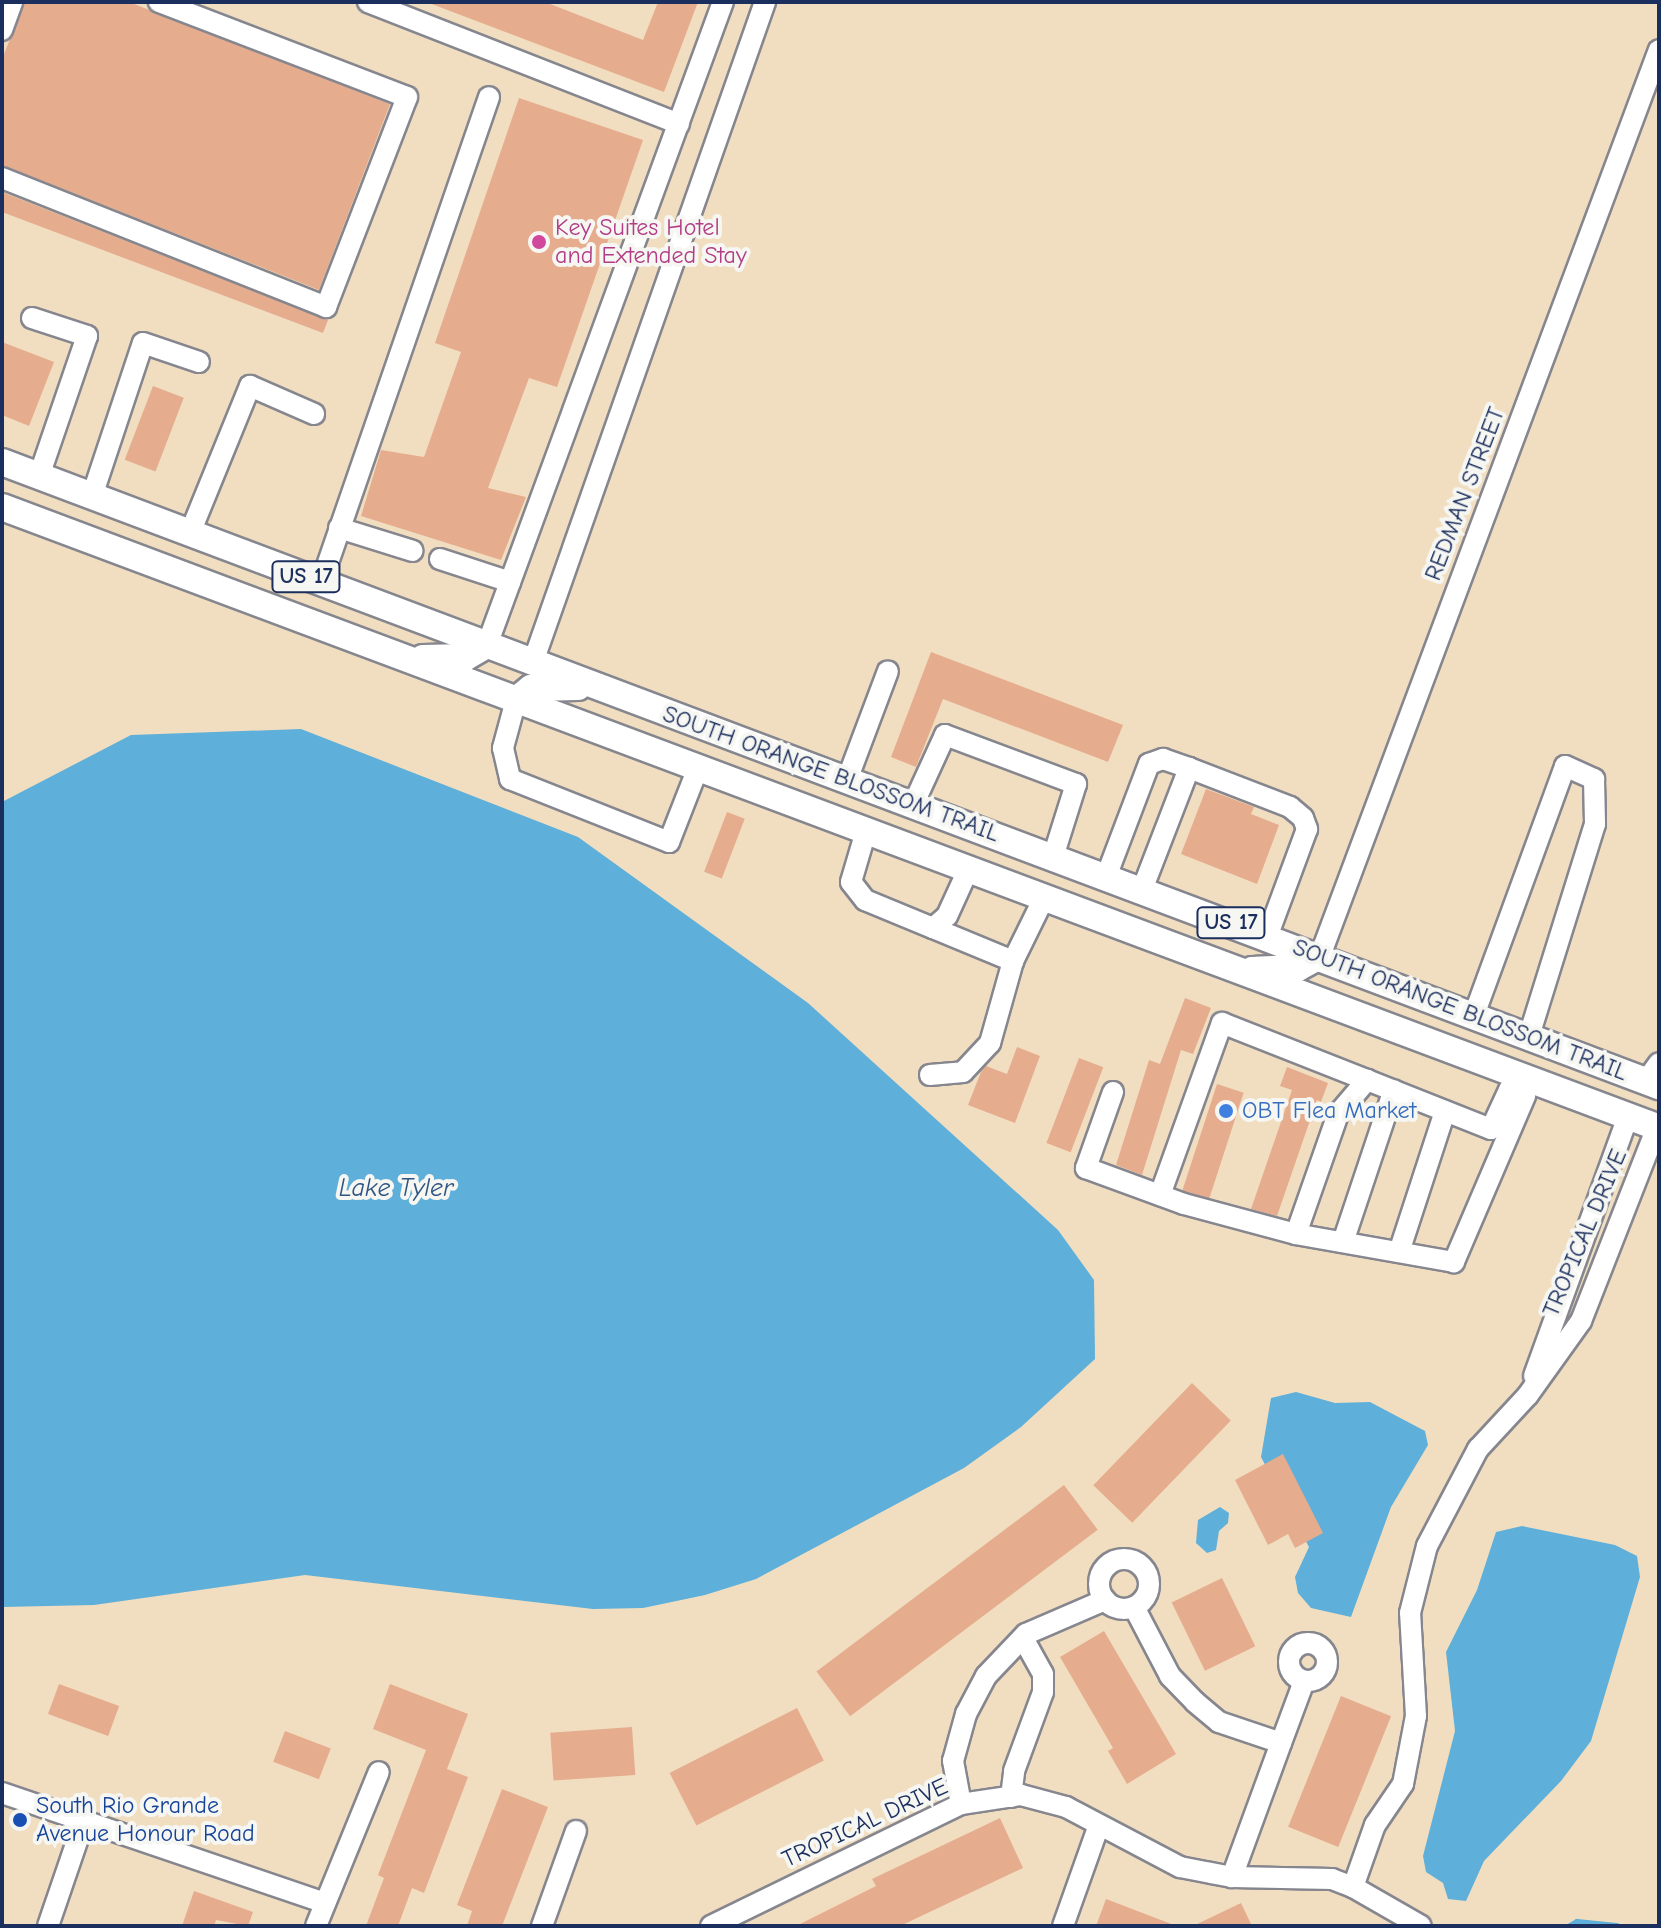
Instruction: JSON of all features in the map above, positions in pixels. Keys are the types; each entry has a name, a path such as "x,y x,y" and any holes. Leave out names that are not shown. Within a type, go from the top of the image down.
{"main road":[{"name":"SOUTH ORANGE BLOSSOM TRAIL","path":"2,462 1656,1082"},
{"name":"SOUTH ORANGE BLOSSOM TRAIL","path":"2,507 1658,1128"},
{"path":"395,655 444,660 466,657 487,645"},
{"path":"516,700 531,688 557,684 610,691"},
{"path":"1233,969 1276,972 1298,968 1320,956"},
{"path":"1628,1116 1656,1082"}],"street":[{"path":"2,30 12,2"},
{"path":"2,178 326,307 407,97 159,2"},
{"path":"368,2 679,124"},
{"path":"487,645 723,2"},
{"path":"533,662 765,2"},
{"name":"REDMAN STREET","path":"1320,956 1659,50"},
{"path":"321,583 489,97"},
{"path":"32,318 87,336 39,476"},
{"path":"92,496 143,343 199,362"},
{"path":"190,533 250,386 314,414"},
{"path":"339,528 413,551"},
{"path":"440,559 510,582"},
{"path":"847,780 888,671"},
{"path":"516,700 503,748 510,779 658,838 669,842 698,768"},
{"path":"913,805 945,735 1076,784 1053,857"},
{"path":"1106,877 1149,764 1163,759 1189,768 1290,807 1303,818 1307,829 1267,937"},
{"path":"1474,1015 1565,766 1594,779 1595,824 1529,1036"},
{"path":"1142,890 1189,768"},
{"path":"866,831 851,882 865,900 1013,961"},
{"path":"933,928 947,916 968,870"},
{"path":"930,1075 963,1072 990,1043 1013,961 1044,898"},
{"path":"1160,1195 1222,1023 1491,1129 1509,1090 1524,1078"},
{"path":"1113,1092 1086,1168 1160,1195 1296,1234 1454,1262 1525,1096 1524,1078"},
{"path":"1296,1234 1338,1114 1367,1080"},
{"path":"1343,1242 1394,1090"},
{"path":"1399,1252 1445,1111"},
{"name":"TROPICAL DRIVE","path":"1528,1395 1628,1116"},
{"name":"TROPICAL DRIVE","path":"711,1926 961,1804 1011,1797 1066,1807 1180,1867 1232,1877 1332,1879 1353,1887 1375,1825 1403,1784 1416,1716 1410,1613 1427,1546 1478,1449 1528,1395 1581,1321 1658,1128"},
{"path":"1129,1560 1143,1569 1148,1587 1134,1607 1120,1608 1105,1600 1099,1589 1102,1572 1115,1561 1129,1560"},
{"path":"961,1804 953,1761 966,1714 986,1676 1023,1638 1105,1600"},
{"path":"1134,1607 1170,1676 1195,1702 1219,1722 1281,1743"},
{"path":"1011,1797 1014,1771 1043,1692 1043,1674 1023,1638"},
{"path":"1232,1877 1304,1681"},
{"path":"316,1926 379,1772"},
{"path":"2,1793 83,1824 325,1903"},
{"path":"48,1926 83,1824"},
{"path":"1063,1926 1099,1825"},
{"path":"542,1926 576,1831"},
{"path":"1353,1887 1421,1926"}],"water":[{"name":"Lake Tyler","path":"301,729 578,837 808,1003 1058,1230 1094,1280 1095,1359 1021,1427 964,1468 756,1579 705,1595 643,1608 593,1609 305,1575 94,1605 2,1607 2,802 131,735"},
{"path":"1296,1392 1335,1403 1370,1402 1425,1431 1428,1445 1391,1507 1351,1617 1311,1608 1298,1593 1295,1577 1309,1547 1261,1457 1271,1398"},
{"path":"1220,1507 1229,1513 1228,1523 1219,1531 1216,1550 1207,1553 1196,1543 1198,1520"},
{"path":"1522,1526 1615,1545 1637,1556 1640,1577 1591,1741 1561,1781 1484,1861 1466,1901 1448,1899 1443,1883 1426,1872 1423,1856 1455,1731 1446,1652 1477,1590 1496,1532"}],"building":[{"path":"25,2 129,2 390,104 319,290 2,165 2,59"},
{"path":"545,2 643,40 658,2 698,2 664,92 429,3"},
{"name":"Key Suites Hotel and Extended Stay","path":"519,98 643,140 557,387 529,378 488,488 526,497 501,560 361,516 381,450 424,457 461,352 435,343"},
{"path":"2,192 328,320 323,333 2,212"},
{"path":"2,342 54,362 29,426 2,415"},
{"path":"153,386 184,398 155,472 125,460"},
{"path":"931,652 1123,725 1108,762 943,699 916,767 891,757"},
{"path":"1206,789 1254,807 1251,814 1279,825 1257,884 1181,854"},
{"path":"727,812 745,819 722,879 704,872"},
{"path":"1185,998 1211,1008 1193,1054 1181,1050 1142,1175 1116,1165 1149,1060 1160,1064"},
{"path":"1017,1047 1040,1056 1015,1123 968,1105 986,1066 1007,1074"},
{"path":"1079,1058 1103,1067 1071,1152 1046,1143"},
{"path":"1287,1067 1328,1083 1321,1102 1317,1100 1277,1216 1251,1209 1292,1090 1280,1086"},
{"path":"1217,1084 1244,1093 1209,1199 1182,1191"},
{"path":"1192,1383 1231,1421 1132,1523 1093,1485"},
{"path":"1283,1454 1323,1533 1295,1548 1288,1534 1268,1545 1235,1480"},
{"path":"1064,1485 1098,1530 850,1716 816,1672"},
{"path":"1222,1578 1255,1646 1205,1671 1172,1603"},
{"path":"1104,1631 1176,1754 1127,1784 1108,1751 1113,1748 1060,1657"},
{"path":"59,1684 119,1706 108,1736 48,1714"},
{"path":"390,1684 468,1714 447,1769 468,1777 424,1893 412,1888 398,1926 366,1926 384,1878 378,1875 426,1750 373,1729"},
{"path":"1341,1696 1391,1716 1338,1847 1288,1827"},
{"path":"797,1708 824,1761 696,1825 670,1773"},
{"path":"632,1727 635,1775 554,1781 550,1733"},
{"path":"285,1731 331,1749 319,1779 273,1762"},
{"path":"502,1789 548,1807 502,1926 467,1926 472,1911 457,1905"},
{"path":"1000,1818 1023,1868 900,1926 796,1926 876,1886 872,1879"},
{"path":"194,1891 253,1912 248,1926 216,1920 214,1926 182,1926"},
{"path":"1106,1899 1174,1925 1174,1926 1096,1926"},
{"path":"1241,1903 1252,1926 1193,1926"}],"waterway":[{"path":"1570,1926 1577,1922 1617,1926"}],"place":[{"name":"Key Suites Hotel and Extended Stay","path":"539,242"},
{"name":"OBT Flea Market","path":"1226,1111"},
{"name":"South Rio Grande Avenue Honour Road","path":"20,1820"}]}
